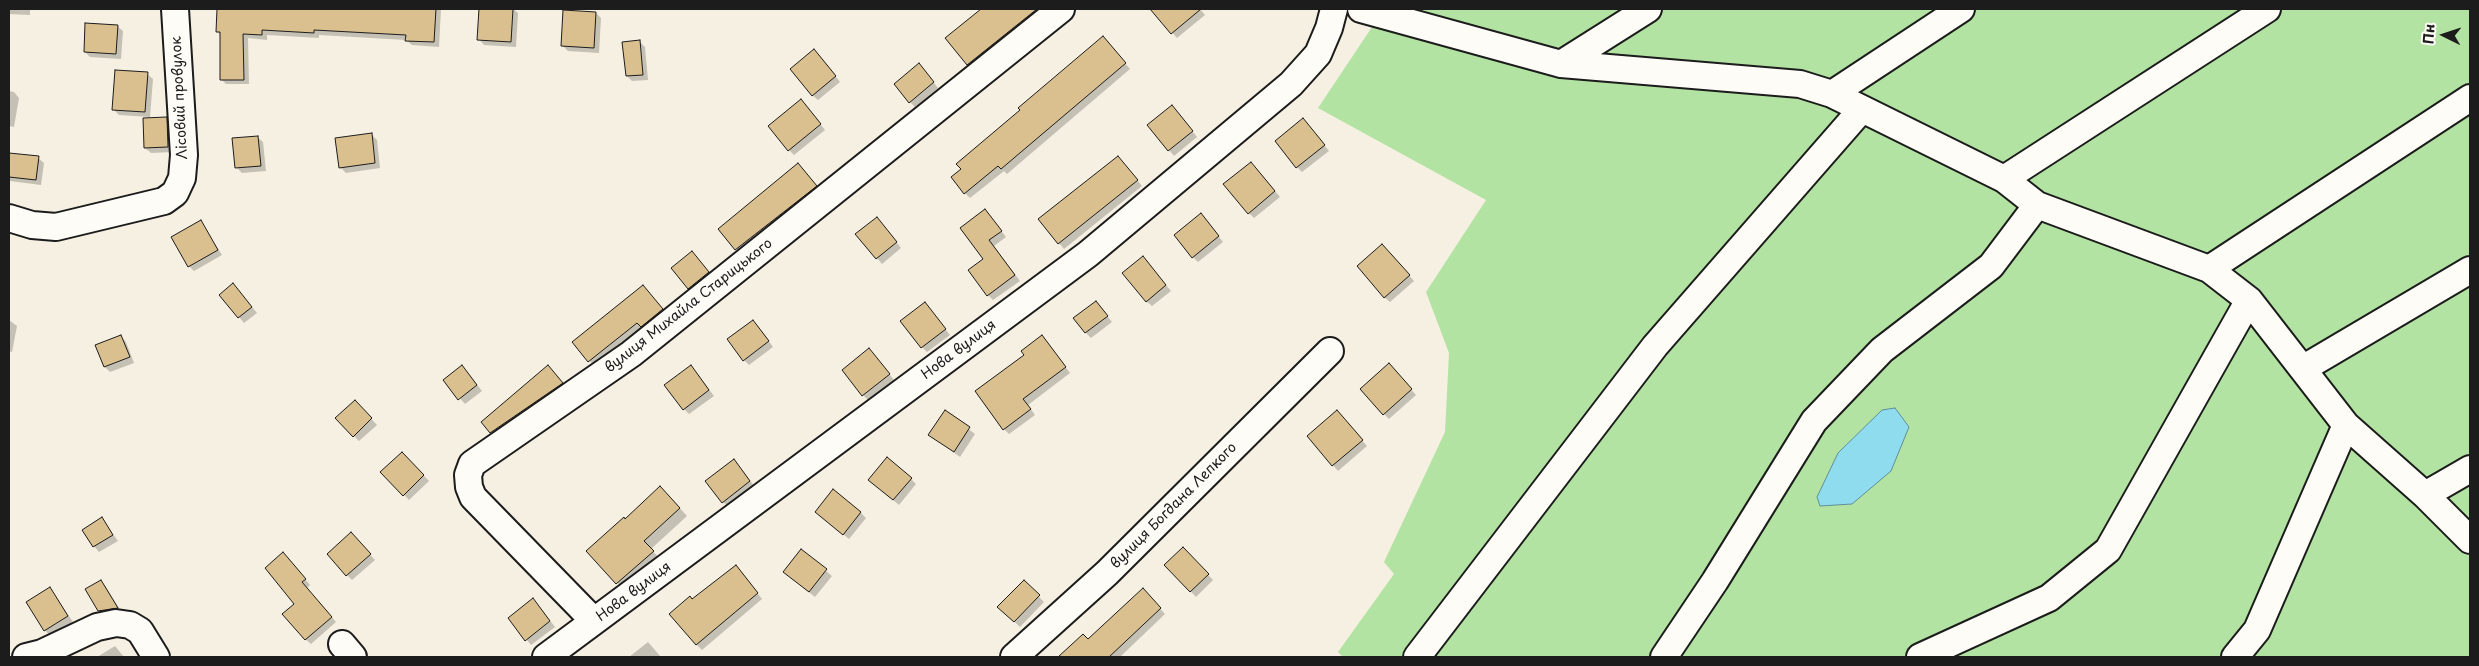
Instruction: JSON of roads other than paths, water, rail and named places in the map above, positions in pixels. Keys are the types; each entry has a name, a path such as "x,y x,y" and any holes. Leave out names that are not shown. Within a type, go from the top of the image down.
{"street":[{"name":"Лісовий провулок","path":"9,218 32,225 56,228 164,201 175,193 182,178 184,155 175,9"},
{"name":"вулиця Михайла Старицького","path":"594,621 473,498 469,487 468,475 472,464 631,354 1061,9"},
{"name":"Нова вулиця","path":"546,657 1088,254 1291,84 1318,54 1329,28 1334,9"},
{"path":"1361,9 1561,64 1800,84 1832,94 2004,179 2036,205 2209,270 2249,300 2304,368 2346,425 2425,495 2470,540"},
{"path":"1561,64 1648,9"},
{"path":"1832,94 1961,9"},
{"path":"2004,179 2267,9"},
{"path":"2209,270 2470,98"},
{"path":"1417,657 1655,346 1862,109"},
{"path":"1664,657 1715,581 1814,421 1882,350 1991,266 2036,205"},
{"path":"2304,368 2470,270"},
{"path":"1920,657 2049,598 2108,550 2249,300"},
{"name":"вулиця Богдана Лепкого","path":"1014,657 1107,573 1330,351"},
{"path":"2234,657 2256,630 2346,425"},
{"path":"2425,495 2470,469"},
{"path":"26,657 42,652 97,627 116,623 130,625 140,631 156,657"},
{"path":"9,655 20,657"}],"water":[{"path":"1895,408 1909,427 1891,471 1852,504 1820,506 1817,497 1838,453 1882,410"}]}
